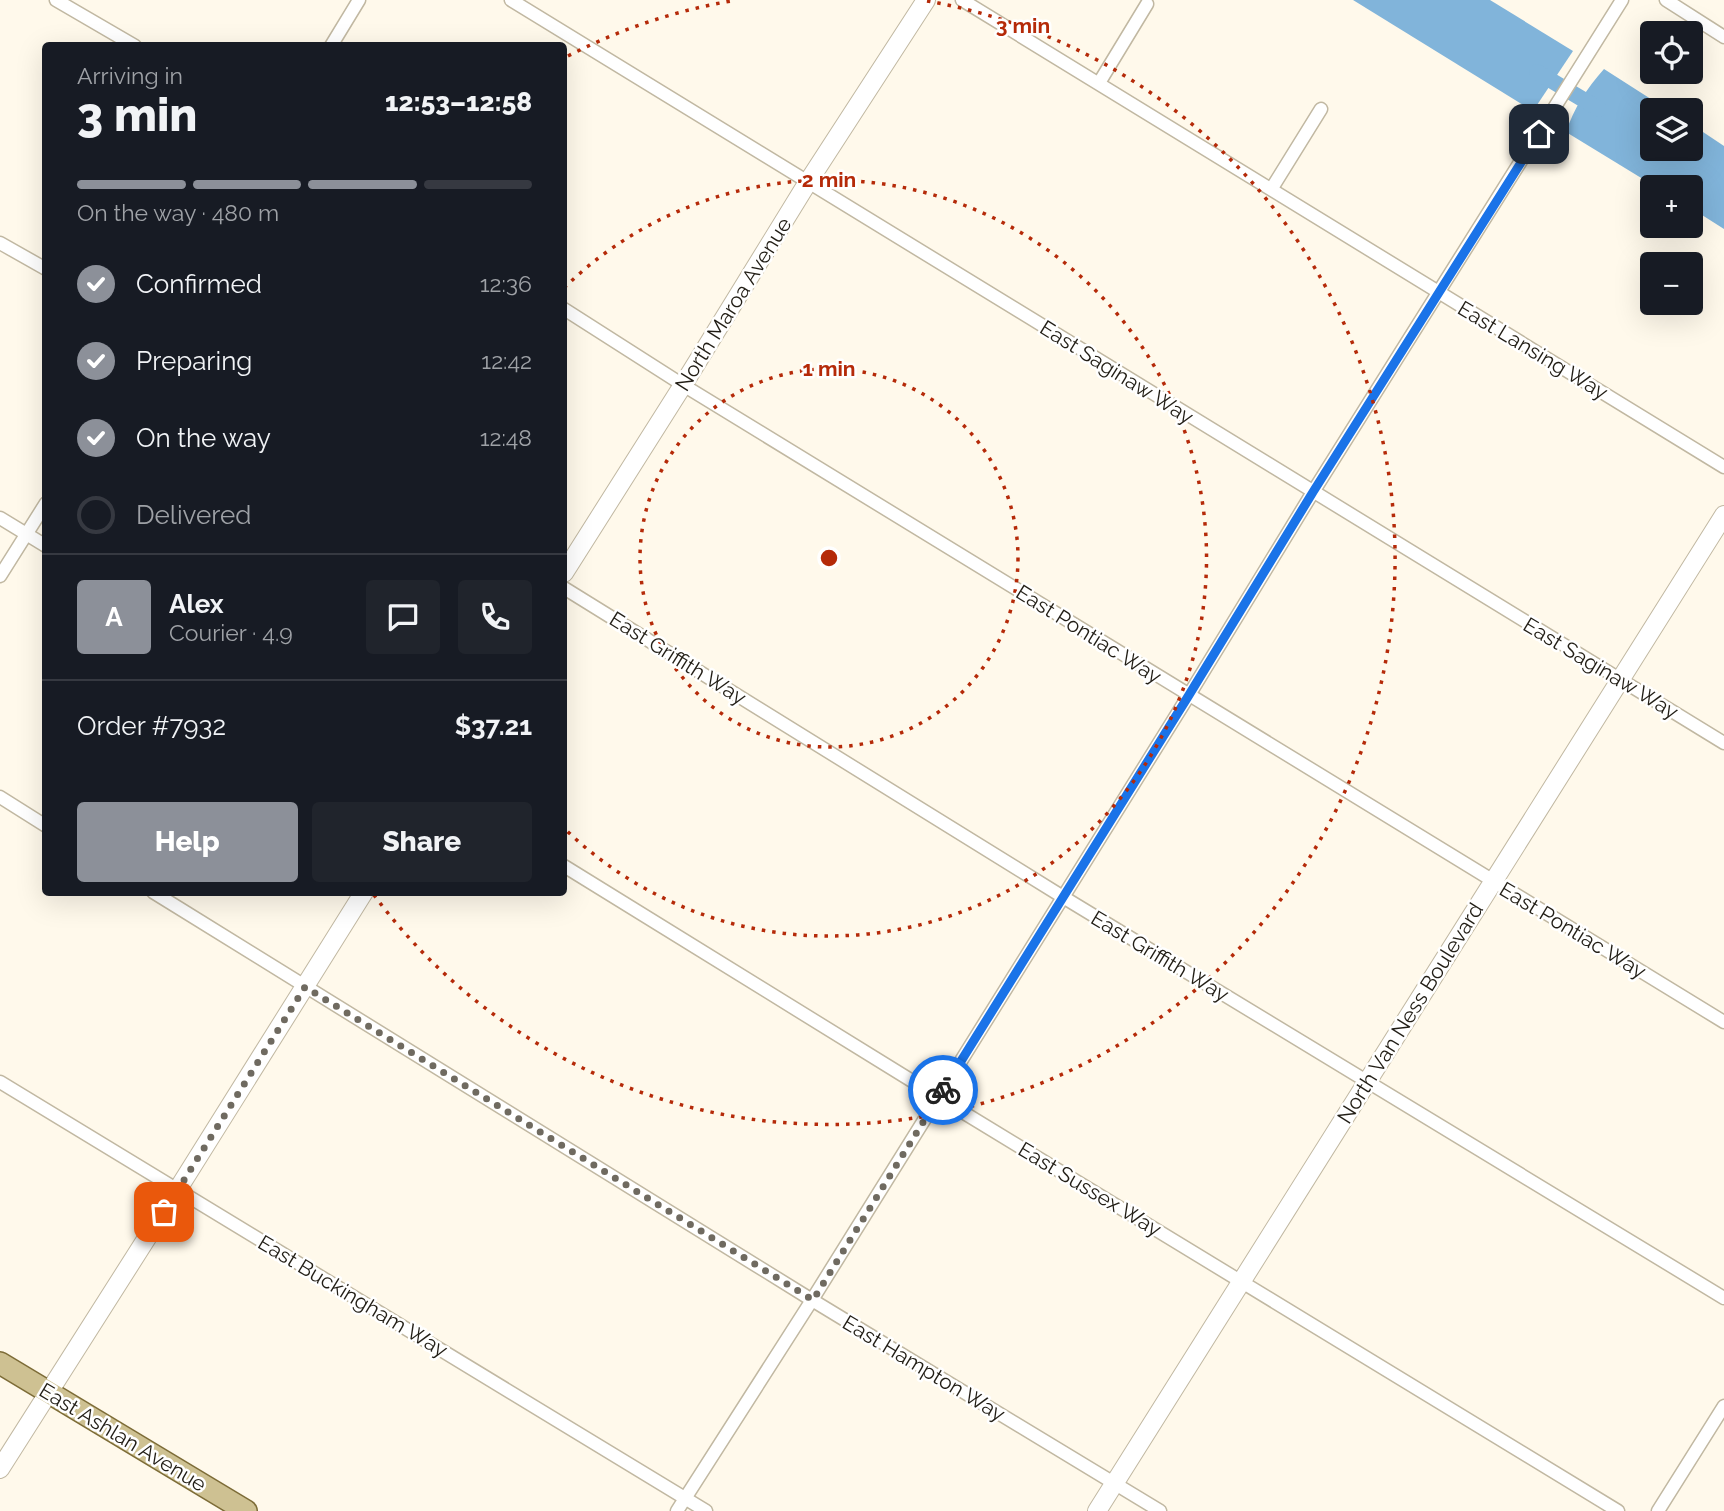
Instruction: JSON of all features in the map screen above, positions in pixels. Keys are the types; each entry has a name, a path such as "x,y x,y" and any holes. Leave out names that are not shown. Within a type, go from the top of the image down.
{"main road":[{"name":"North Maroa Avenue","path":"567,568 684,385 808,182 926,0"},
{"name":"North Van Ness Boulevard","path":"1097,1511 1724,515"},
{"path":"0,1469 362,896"},
{"name":"East Ashlan Avenue","path":"0,1363 246,1511"}],"street":[{"path":"56,0 128,42"},
{"path":"333,42 359,0"},
{"name":"East Saginaw Way","path":"511,0 1724,743"},
{"name":"East Lansing Way","path":"962,0 1724,467"},
{"path":"677,1511 813,1300 1313,492 1622,0"},
{"path":"1666,0 1724,37"},
{"path":"1099,83 1147,4"},
{"path":"1272,188 1321,109"},
{"path":"0,243 42,267"},
{"name":"East Pontiac Way","path":"567,311 1724,1023"},
{"path":"0,576 42,509"},
{"path":"0,518 42,543"},
{"name":"East Griffith Way","path":"567,590 1063,897 1724,1298"},
{"path":"0,797 42,823"},
{"name":"East Sussex Way","path":"567,868 1618,1511"},
{"name":"East Hampton Way","path":"159,896 1160,1511"},
{"name":"East Buckingham Way","path":"0,1082 706,1511"},
{"path":"1658,1511 1724,1406"}],"water":[{"path":"1353,0 1490,0 1573,51 1533,111"},
{"path":"1604,69 1649,98 1640,98 1640,161 1703,161 1703,132 1724,146 1724,229 1703,216 1703,175 1640,175 1640,177 1566,132 1592,83"}],"waterway":[{"path":"1537,72 1599,109"}],"way so far":[{"path":"164,1212 305,987 813,1300 943,1090"}],"route":[{"path":"943,1090 1313,492 1539,134"}]}
